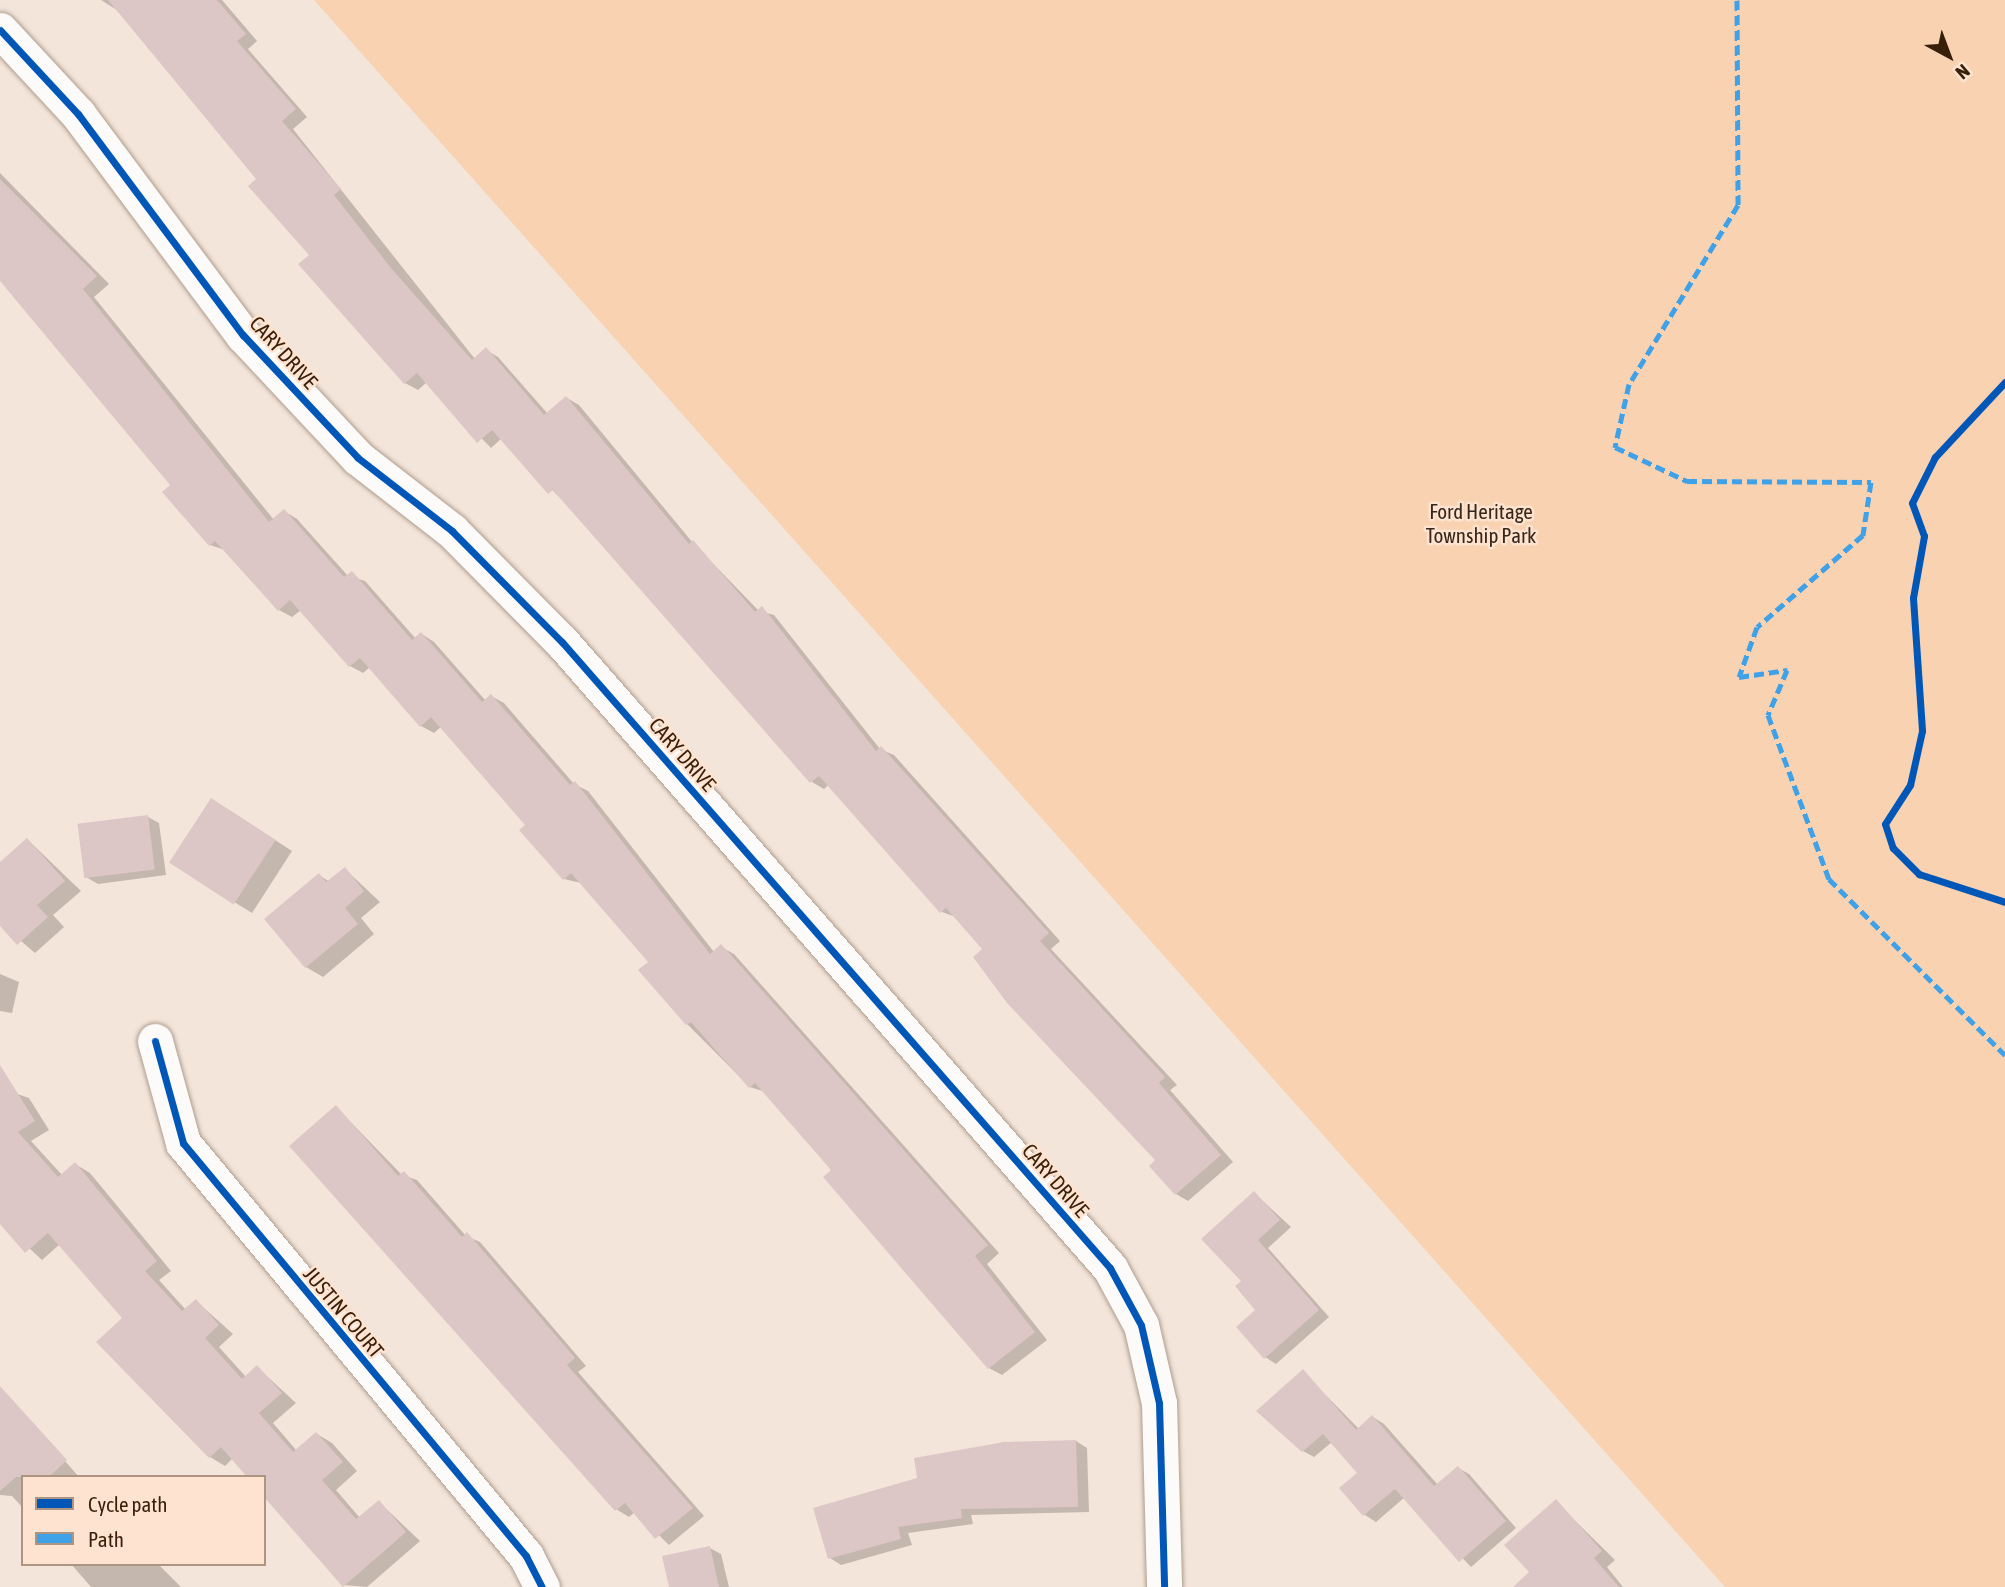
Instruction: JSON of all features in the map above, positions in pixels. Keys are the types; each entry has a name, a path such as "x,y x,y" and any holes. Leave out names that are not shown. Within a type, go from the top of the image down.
{"street":[{"name":"CARY DRIVE","path":"0,30 78,114 243,335 358,458 452,531 562,642 1110,1268 1141,1325 1159,1402 1164,1587"},
{"name":"JUSTIN COURT","path":"155,1041 184,1143 526,1556 542,1587"}],"green space":[{"name":"Ford Heritage Township Park","path":"314,0 2005,0 2005,1587 1725,1587"}],"building":[{"path":"108,0 217,0 246,34 237,41 296,109 282,121 341,189 334,195 391,268 472,360 486,347 544,415 566,396 689,544 693,540 755,612 762,606 876,751 881,746 1049,933 1040,941 1165,1077 1159,1083 1221,1155 1175,1195 1149,1166 1155,1160 1007,1003 973,957 982,949 946,908 940,913 819,776 810,783 553,490 548,494 492,430 477,443 417,373 404,384 298,264 309,255 248,186 256,179"},
{"path":"0,179 97,276 83,289 269,522 284,509 344,577 352,571 412,640 421,632 482,702 491,694 570,785 575,781 710,954 721,944 988,1245 975,1256 1035,1332 988,1369 823,1177 831,1170 755,1083 749,1088 691,1022 686,1025 638,970 648,962 571,873 563,880 519,830 525,825 431,717 420,727 360,658 349,667 290,600 278,611 215,541 209,546 162,492 170,485 0,281"},
{"path":"211,798 276,840 234,905 169,863"},
{"path":"148,815 155,870 84,878 78,824"},
{"path":"27,838 65,881 37,905 48,917 17,945 0,926 0,862"},
{"path":"345,867 364,891 345,908 358,924 305,968 264,919 319,873 326,882"},
{"path":"0,1065 35,1121 18,1132 58,1177 75,1162 157,1261 145,1271 182,1311 196,1299 219,1325 205,1338 242,1379 257,1365 282,1393 259,1413 293,1452 316,1432 343,1462 322,1480 356,1519 379,1500 406,1532 343,1587 266,1499 266,1475 245,1475 221,1447 209,1458 96,1342 122,1318 48,1233 25,1253 0,1224"},
{"path":"336,1105 398,1176 404,1171 462,1237 467,1232 575,1358 567,1365 693,1508 655,1539 625,1503 615,1511 289,1146"},
{"path":"1254,1191 1280,1220 1258,1240 1319,1310 1264,1359 1236,1327 1255,1310 1235,1286 1241,1281 1201,1239"},
{"path":"1303,1369 1356,1430 1372,1415 1434,1486 1458,1466 1506,1521 1459,1562 1395,1489 1363,1516 1339,1488 1357,1473 1323,1434 1302,1452 1256,1411"},
{"path":"0,1386 67,1460 51,1475 21,1475 0,1491"},
{"path":"1076,1440 1078,1507 961,1509 962,1518 898,1527 901,1539 828,1559 813,1508 917,1478 914,1458 1004,1442"},
{"path":"1556,1499 1602,1551 1594,1558 1619,1587 1513,1587 1529,1572 1504,1545"},
{"path":"710,1546 719,1587 669,1587 662,1556"}],"marked path":[{"path":"1737,0 1738,205 1629,384 1615,447 1687,481 1871,482 1863,535 1757,627 1739,677 1787,670 1768,715 1829,879 2005,1055"}],"cycle path":[{"path":"0,30 78,114 243,335 358,458 452,531 562,642 1110,1268 1141,1325 1159,1403 1164,1587"},
{"path":"2005,382 1935,457 1912,503 1924,536 1913,598 1922,731 1910,785 1885,824 1893,848 1919,874 2005,902"},
{"path":"155,1041 183,1143 526,1556 542,1587"}]}
